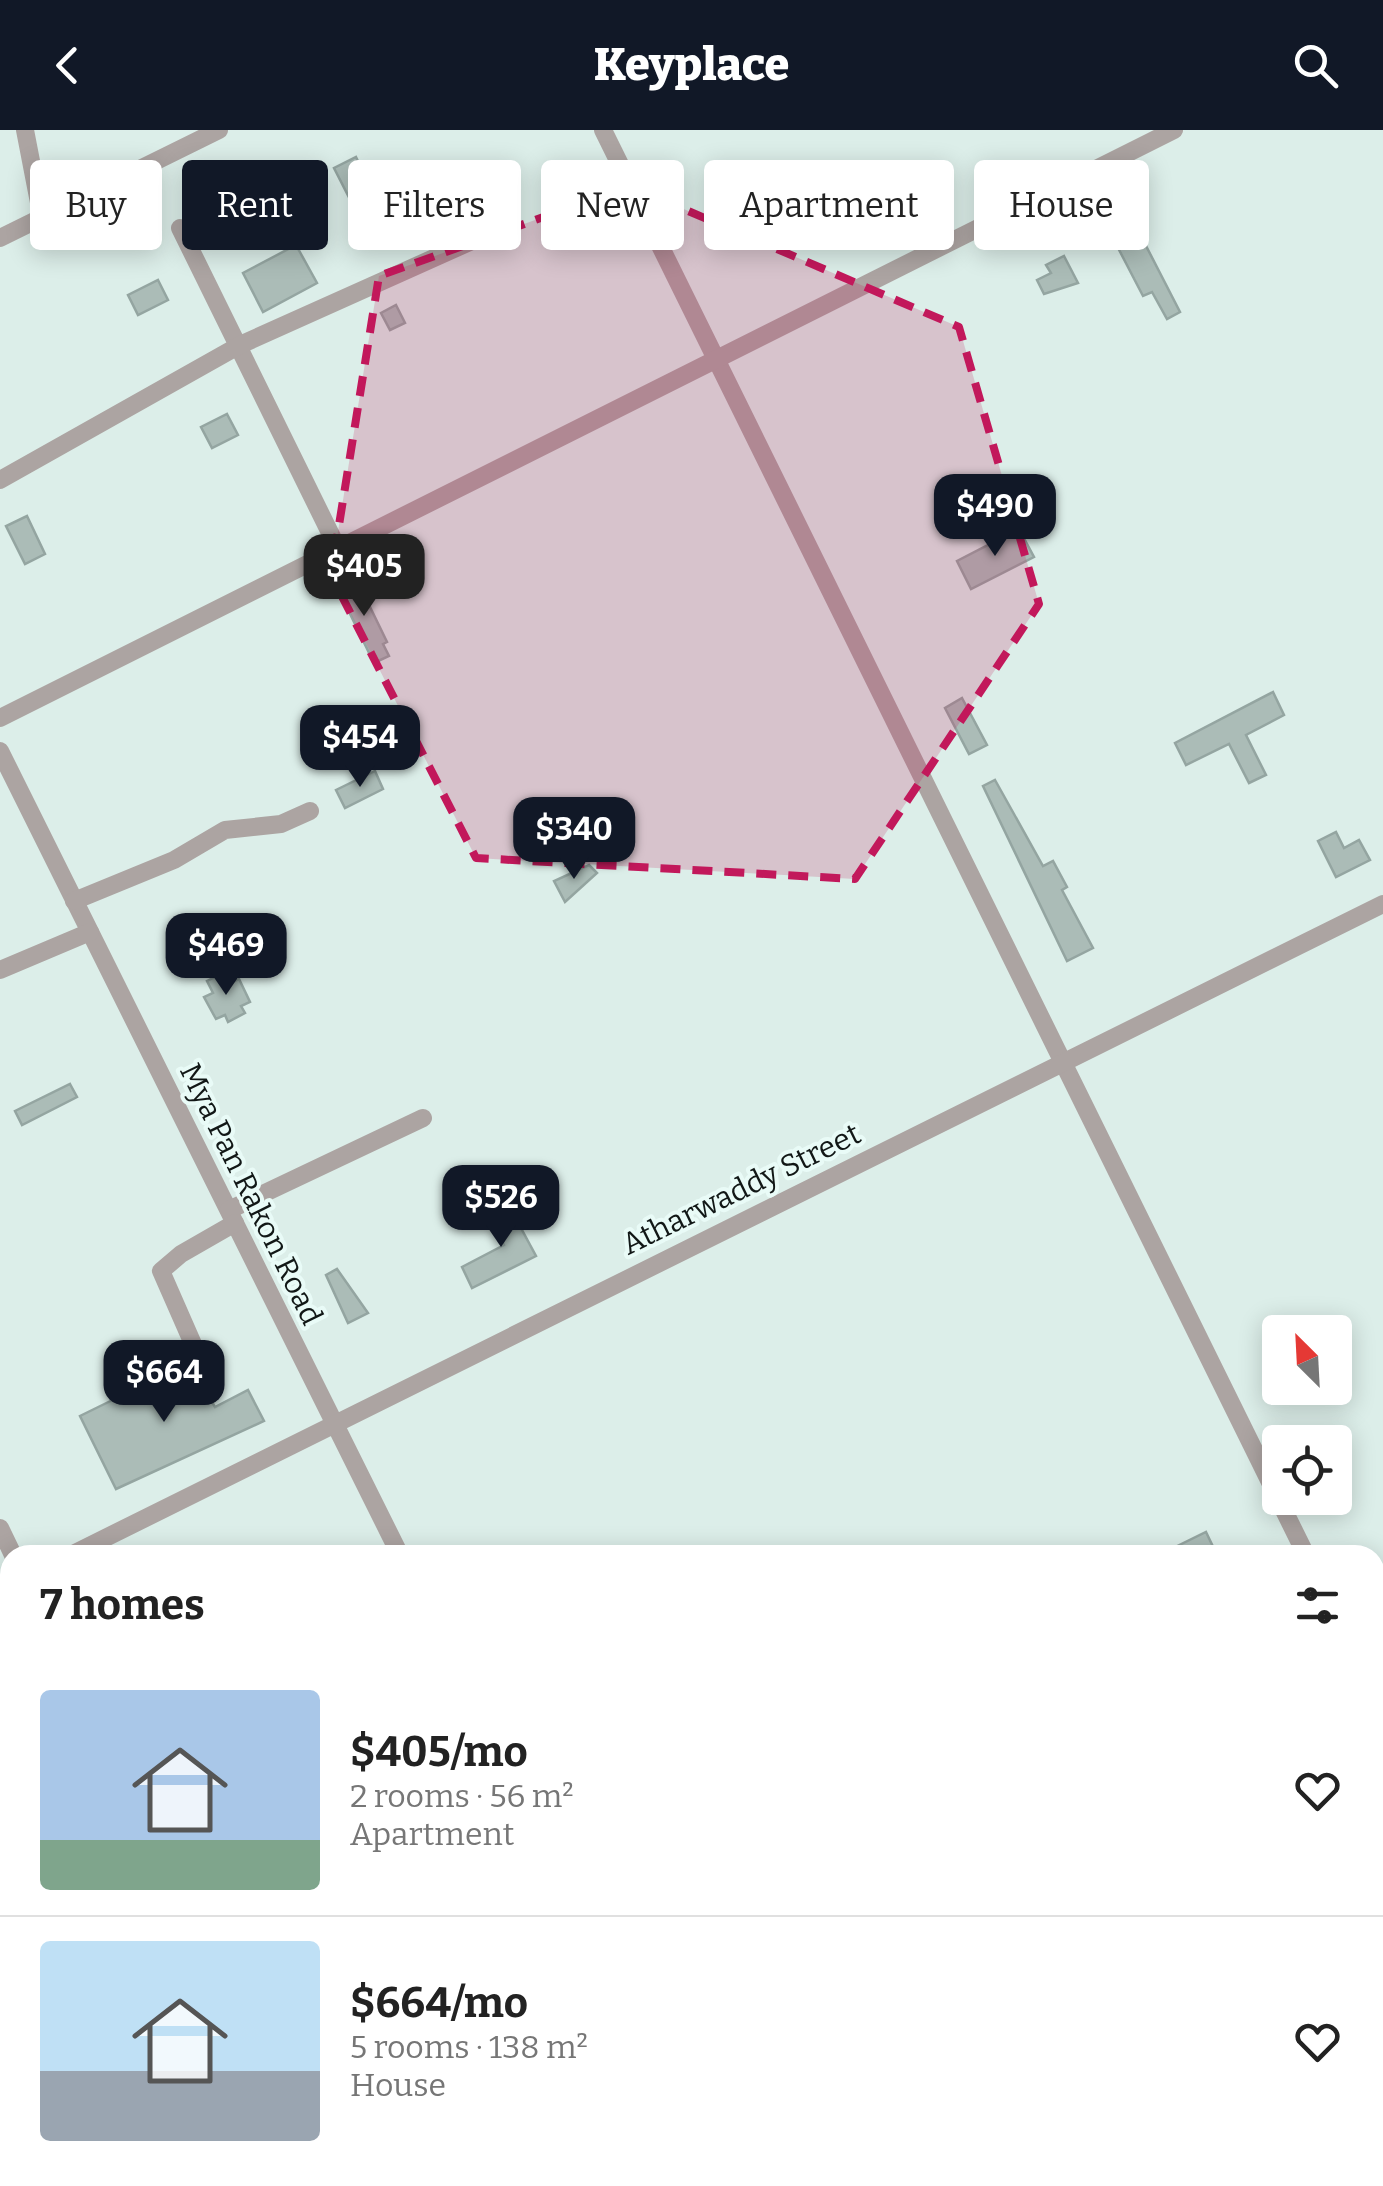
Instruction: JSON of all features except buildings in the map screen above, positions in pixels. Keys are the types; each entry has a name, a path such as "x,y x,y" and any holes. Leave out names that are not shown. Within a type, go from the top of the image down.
{"street":[{"path":"25,130 31,160"},
{"path":"159,160 220,130"},
{"path":"602,130 718,358 1301,1545"},
{"path":"0,718 1174,130"},
{"path":"0,238 30,224"},
{"path":"180,228 338,549"},
{"path":"0,480 240,345 453,250"},
{"name":"Mya Pan Rakon Road","path":"0,751 395,1545"},
{"path":"74,901 174,860 219,832 281,824 310,811"},
{"name":"Atharwaddy Street","path":"90,1545 1383,904"},
{"path":"0,970 90,932"},
{"path":"204,1369 161,1271 232,1217 423,1118"}],"highlighted area":[{"path":"630,186 959,327 1039,604 855,879 476,858 331,575 379,276"}]}
